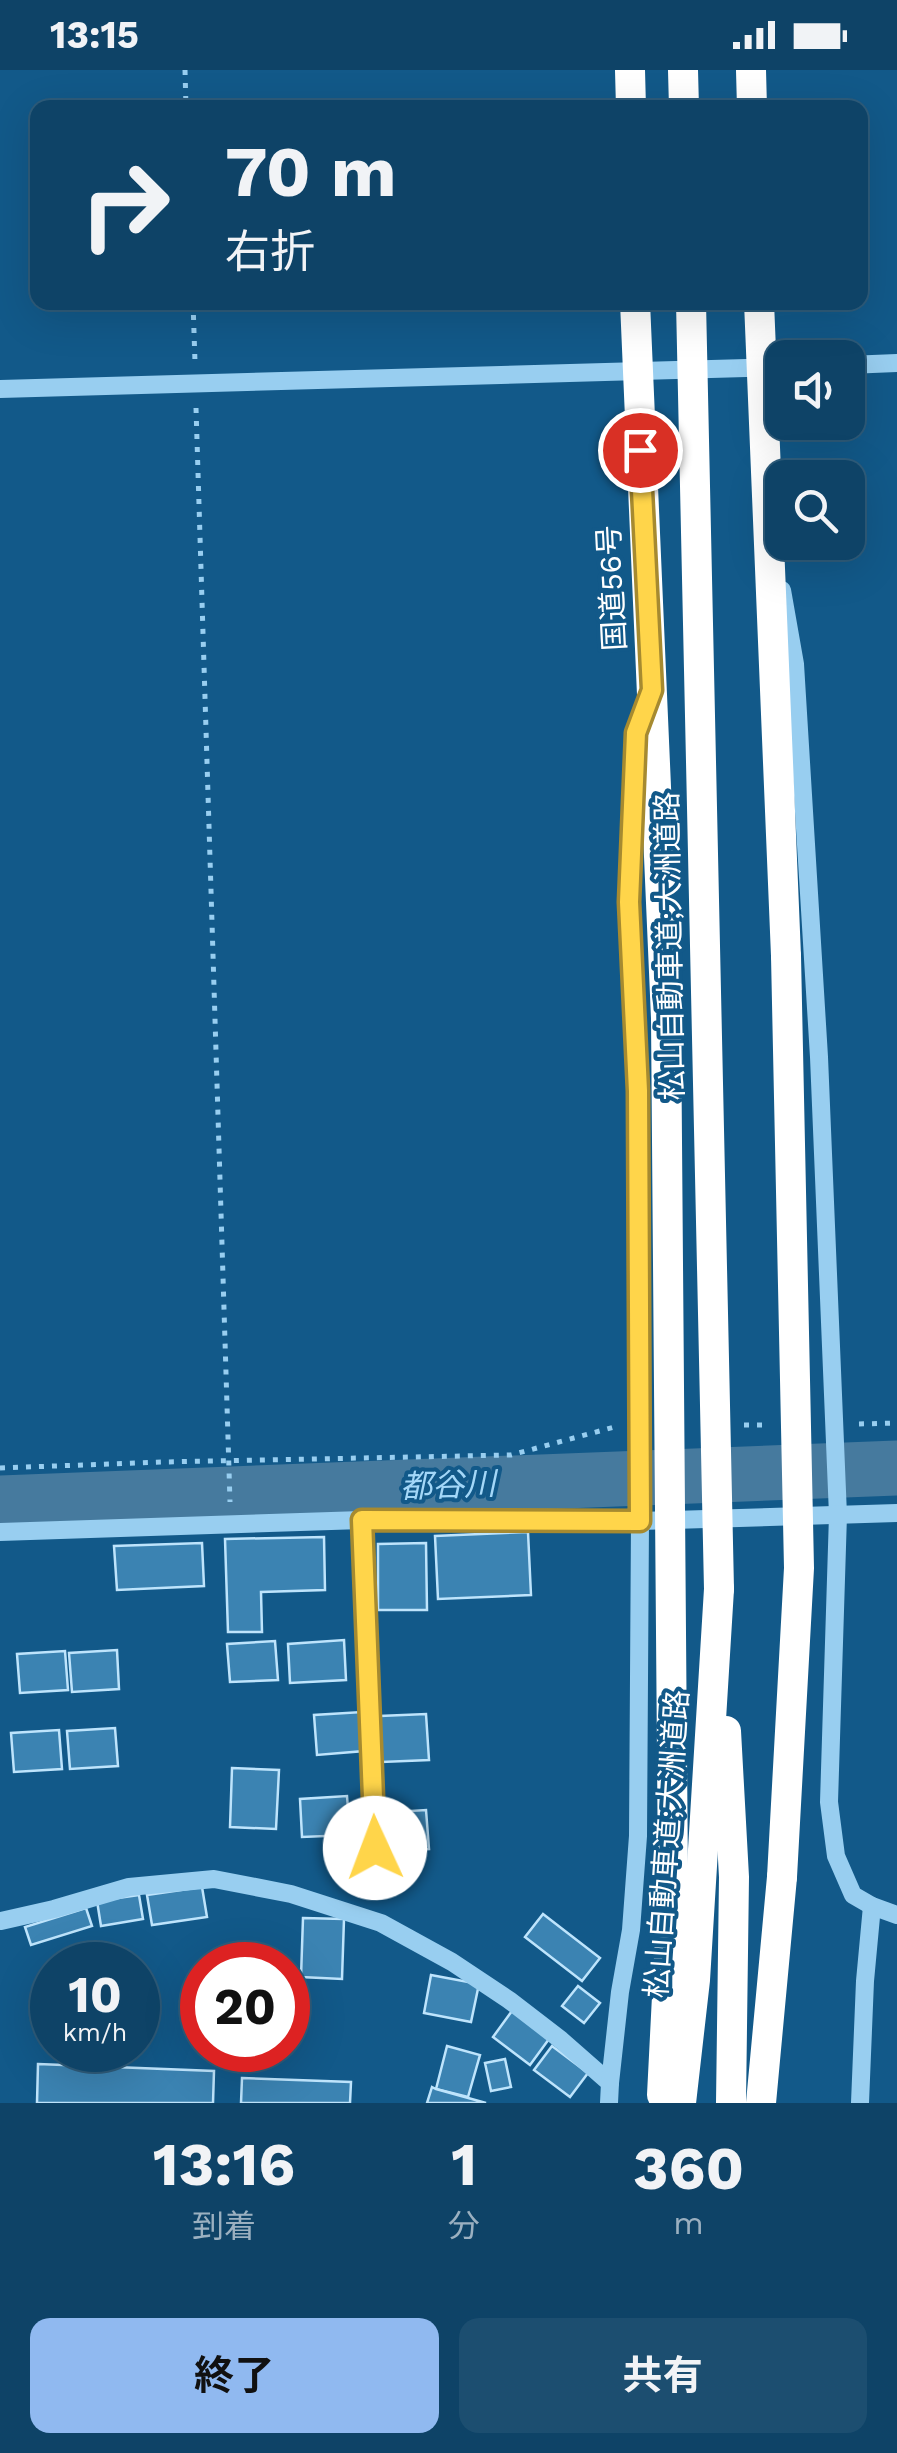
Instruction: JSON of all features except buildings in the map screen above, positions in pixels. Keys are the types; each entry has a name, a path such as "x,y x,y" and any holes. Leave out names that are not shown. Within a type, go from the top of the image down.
{"highway":[{"path":"630,70 631,100"},
{"path":"683,70 684,100"},
{"path":"751,70 752,100"},
{"name":"国道56号","path":"635,310 666,1018 687,1877"},
{"name":"松山自動車道;大洲道路","path":"691,310 719,1589 734,1877 731,2103"},
{"path":"761,310 767,340"},
{"path":"761,2103 782,1878 799,1568 786,956 770,560"},
{"name":"松山自動車道;大洲道路","path":"680,2103 695,1980 687,1877 719,1589"},
{"path":"662,2103 687,1877"}],"street":[{"path":"865,365 897,364"},
{"path":"0,389 765,367"},
{"path":"771,560 784,593 795,664 819,1056 838,1514 829,1802 836,1856 853,1895 897,1915"},
{"path":"609,2103 620,1992 631,1930 638,1836 638,1091 629,902 636,733 652,690"},
{"path":"0,1532 362,1520 640,1521 897,1513"},
{"path":"362,1520 375,1848"},
{"path":"0,1910 0,1922 129,1887 214,1878 291,1894 380,1923 452,1962 562,2040 610,2082"},
{"path":"860,2103 872,1906"}],"path":[{"path":"185,70 186,100"},
{"path":"193,310 230,1525"},
{"path":"834,1424 897,1423"},
{"path":"0,1468 511,1455 612,1426 640,1426"}],"waterway":[{"name":"都谷川","path":"0,1503 897,1468"}],"route":[{"path":"375,1848 362,1520 640,1521 638,1091 629,902 636,733 652,690 640,450"}]}
